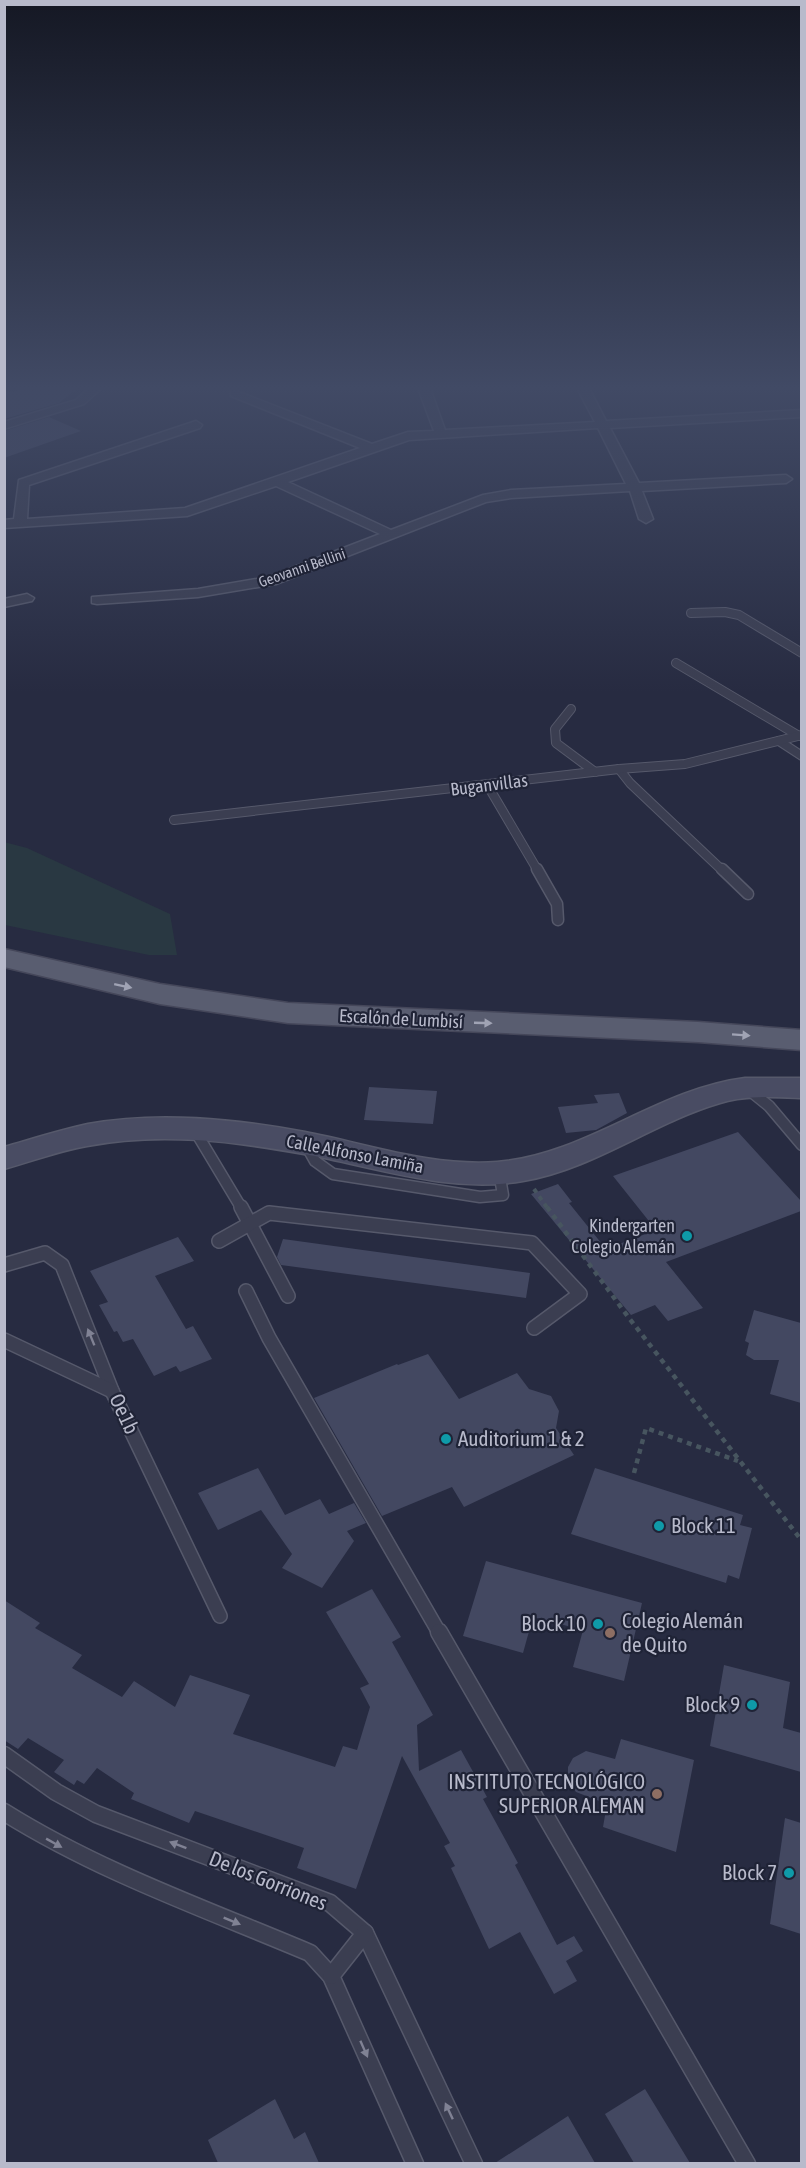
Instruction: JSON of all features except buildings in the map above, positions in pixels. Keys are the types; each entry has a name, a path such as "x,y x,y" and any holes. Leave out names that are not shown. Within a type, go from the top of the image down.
{"main road":[{"name":"Escalón de Lumbisí","path":"4,938 172,975 288,992 801,1019"},
{"name":"Escalón de Lumbisí","path":"4,958 160,994 288,1013 698,1032 801,1040"}],"street":[{"path":"20,522 23,489"},
{"path":"4,524 187,512 256,489"},
{"path":"293,489 392,535"},
{"name":"Geovanni Bellini","path":"97,600 238,588 272,581 483,499 511,494 611,489"},
{"path":"635,489 646,519"},
{"path":"4,603 27,598"},
{"name":"Calle Alfonso Lamiña","path":"4,1158 100,1133 194,1128 305,1143 402,1166 499,1172 523,1170 556,1161 711,1095 747,1088 801,1088"}],"lane":[{"path":"691,613 725,612 738,615 801,653"},
{"path":"676,663 800,736"},
{"path":"571,709 555,729 556,743 595,772"},
{"name":"Buganvillas","path":"174,820 488,786 619,769 685,764 800,736"},
{"path":"779,741 801,756"},
{"path":"619,769 630,783 748,894"},
{"path":"488,786 557,904 558,921"},
{"path":"747,1088 770,1106 801,1145"},
{"path":"194,1128 250,1222 288,1296"},
{"path":"219,1241 250,1222 269,1214 532,1243 580,1294 534,1328"},
{"name":"Oe1b","path":"4,1265 45,1253 62,1265 112,1391 220,1616"},
{"path":"246,1291 280,1358 747,2163"},
{"path":"4,1340 112,1391"},
{"name":"De los Gorriones","path":"4,1755 56,1792 96,1814 330,1903 364,1933 474,2163"},
{"path":"4,1812 37,1834 102,1868 310,1953 331,1976 415,2163"},
{"path":"331,1976 364,1933"}],"path":[{"path":"531,1186 801,1541"},
{"path":"634,1473 646,1428 739,1461"}],"shaded area":[{"path":"4,842 27,848 170,914 177,955 149,955 5,925"}],"place":[{"name":"Kindergarten Colegio Alemán","path":"687,1236"},
{"name":"Auditorium 1 & 2","path":"446,1439"},
{"name":"Block 11","path":"659,1526"},
{"name":"Block 10","path":"598,1624"},
{"name":"Colegio Alemán de Quito","path":"610,1633"},
{"name":"Block 9","path":"752,1705"},
{"name":"INSTITUTO TECNOLÓGICO SUPERIOR ALEMAN","path":"657,1794"},
{"name":"Block 7","path":"789,1873"}]}
